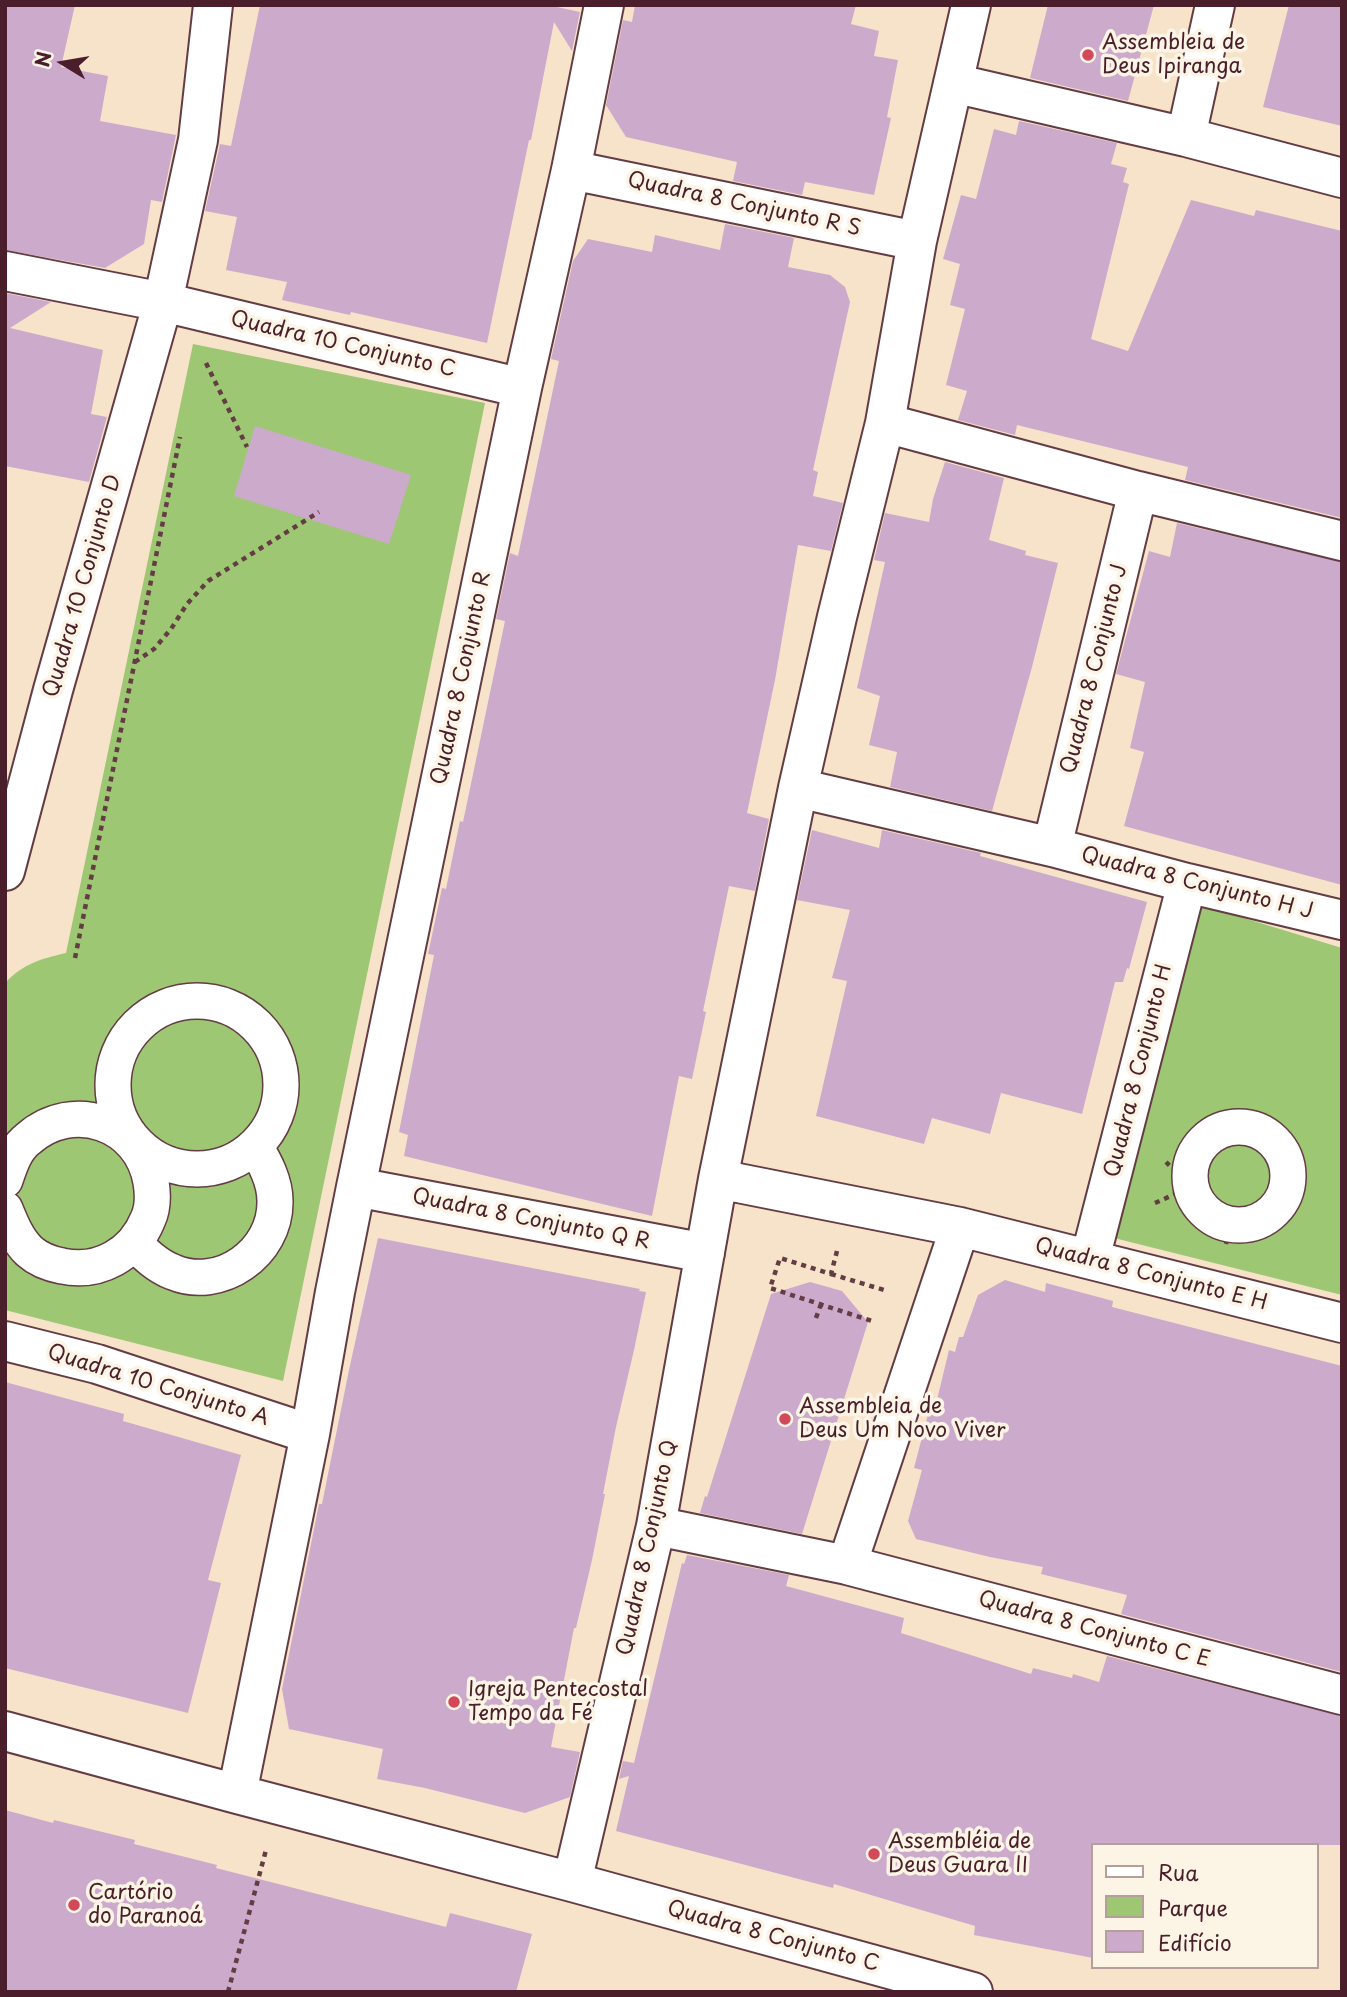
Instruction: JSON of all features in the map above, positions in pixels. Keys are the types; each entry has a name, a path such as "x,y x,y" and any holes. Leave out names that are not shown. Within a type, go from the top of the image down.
{"street":[{"name":"Quadra 10 Conjunto D","path":"5,871 53,690 163,302 198,140 213,5"},
{"name":"Quadra 8 Conjunto R","path":"356,1187 604,5"},
{"path":"705,1253 798,788 885,423 917,241 971,5"},
{"path":"1186,137 1215,5"},
{"path":"953,83 1186,137 1342,178"},
{"name":"Quadra 8 Conjunto R S","path":"571,170 917,241"},
{"name":"Quadra 10 Conjunto C","path":"5,271 163,302 522,388"},
{"path":"885,423 1138,491 1342,541"},
{"name":"Quadra 8 Conjunto J","path":"1052,847 1138,491"},
{"name":"Quadra 8 Conjunto H J","path":"798,788 1052,847 1342,920"},
{"name":"Quadra 8 Conjunto H","path":"1090,1259 1187,883"},
{"path":"5,1181 12,1160 26,1140 47,1125 71,1119 97,1121 119,1131 132,1141 154,1158 181,1169 210,1169 237,1159 255,1146 276,1117 282,1088 278,1059 266,1035 247,1016 223,1004 196,1000 170,1004 146,1017 128,1037 116,1060 112,1088 118,1114 132,1141 149,1170 153,1194 149,1217 134,1243 120,1256 99,1266 74,1269 50,1264 29,1252 14,1232 5,1209"},
{"path":"1248,1127 1276,1143 1284,1156 1288,1172 1287,1189 1269,1216 1238,1226 1227,1237 1222,1223 1208,1214 1197,1202 1191,1187 1195,1155 1204,1142 1216,1132 1232,1128 1248,1127"},
{"path":"134,1243 173,1272 196,1278 220,1275 243,1264 260,1247 271,1226 275,1202 271,1178 255,1146"},
{"name":"Quadra 8 Conjunto E H","path":"718,1180 960,1227 1342,1323"},
{"path":"5,1731 237,1794 310,1434 356,1187"},
{"name":"Quadra 8 Conjunto Q R","path":"356,1187 705,1253"},
{"path":"656,1526 846,1566 960,1227"},
{"name":"Quadra 8 Conjunto Q","path":"572,1882 656,1526 705,1253"},
{"name":"Quadra 10 Conjunto A","path":"5,1341 97,1364 310,1434"},
{"name":"Quadra 8 Conjunto C E","path":"846,1566 1342,1695"},
{"name":"Quadra 8 Conjunto C","path":"237,1794 973,1992"}],"path":[{"path":"197,367 205,360 215,358"},
{"path":"205,360 247,447"},
{"path":"75,958 181,432"},
{"path":"134,662 154,649 187,604 208,581 319,512"},
{"path":"1145,1207 1191,1187 1163,1158"},
{"path":"831,1274 838,1248"},
{"path":"878,1312 876,1322 770,1288 780,1258 884,1290 881,1301"},
{"path":"816,1318 821,1304"},
{"path":"228,1992 278,1805"}],"green space":[{"path":"193,344 485,403 283,1381 5,1310 5,983 33,963 66,953"},
{"path":"1198,904 1342,948 1342,1295 1106,1236"}],"building":[{"path":"5,5 75,5 61,67 108,76 100,121 176,135 162,202 151,200 144,244 105,268 5,250"},
{"path":"260,5 557,5 580,12 572,51 554,22 487,343 351,312 350,315 282,300 287,282 226,270 237,217 205,211 220,144 231,146"},
{"path":"635,5 856,5 851,24 879,31 874,56 898,60 887,117 891,118 874,195 805,182 802,195 733,181 737,162 626,137 606,105 623,20 632,22"},
{"name":"Assembleia de Deus Ipiranga","path":"1048,5 1154,5 1128,101 1030,78"},
{"path":"1289,5 1342,5 1342,126 1263,107"},
{"path":"1019,121 1117,143 1111,164 1127,168 1123,182 1129,184 1091,339 1128,351 1191,200 1254,216 1256,210 1342,231 1342,518 1185,480 1188,467 1017,425 1015,435 958,420 967,391 946,385 965,309 950,305 960,264 943,259 961,195 976,199 994,129 1016,135"},
{"path":"725,224 794,238 788,267 830,275 845,287 850,302 813,470 818,472 813,496 843,503 831,551 798,545 775,680 747,813 769,819 755,891 729,886 692,1079 679,1076 652,1216 404,1156 408,1135 399,1132 434,955 428,954 442,888 446,889 460,821 463,822 505,621 496,619 510,553 518,556 559,361 551,359 573,261 588,239 652,252 655,235 720,250"},
{"path":"5,293 51,302 10,328 103,350 91,414 107,417 89,482 5,466"},
{"path":"255,426 411,475 389,544 234,496"},
{"path":"945,462 1004,478 989,540 1026,551 1025,555 1058,563 992,811 890,787 897,752 869,745 880,696 857,688 885,562 874,560 885,513 929,522"},
{"path":"1177,523 1342,562 1342,885 1124,826 1144,752 1130,748 1145,682 1116,674 1149,551 1170,557"},
{"path":"812,830 879,848 882,830 981,853 980,856 1147,902 1129,969 1127,968 1123,982 1115,982 1082,1114 1001,1093 990,1134 932,1118 924,1144 816,1116 847,981 832,978 850,910 797,900"},
{"path":"378,1238 646,1292 551,1747 580,1752 570,1797 525,1813 377,1779 383,1749 289,1729 282,1689 319,1504 322,1504"},
{"path":"1005,1280 1045,1292 1046,1283 1113,1301 1112,1307 1342,1366 1342,1672 1121,1614 1127,1595 1041,1574 1043,1567 916,1539 908,1521 922,1470 914,1468 932,1399 936,1404 949,1350 955,1352 959,1337 963,1337 978,1295"},
{"name":"Assembleia de Deus Um Novo Viver","path":"810,1282 842,1291 868,1322 802,1534 700,1513 771,1294"},
{"path":"5,1382 124,1414 123,1421 241,1455 208,1580 221,1583 188,1713 5,1668"},
{"path":"687,1555 789,1575 786,1586 904,1618 901,1633 1031,1674 1033,1668 1072,1678 1073,1674 1099,1682 1107,1656 1342,1716 1342,1845 1092,1843 1092,1958 974,1935 975,1926 834,1884 833,1888 616,1831 629,1776 619,1779 623,1761 634,1763 682,1563 684,1564"},
{"path":"5,1810 135,1840 134,1844 217,1865 216,1868 446,1927 450,1913 532,1934 516,1992 5,1992"}],"place":[{"name":"Assembleia de Deus Ipiranga","path":"1088,55"},
{"name":"Assembleia de Deus Um Novo Viver","path":"785,1419"},
{"name":"Igreja Pentecostal Tempo da Fé","path":"454,1702"},
{"name":"Assembléia de Deus Guara II","path":"874,1854"},
{"name":"Cartório do Paranoá","path":"74,1905"}]}
